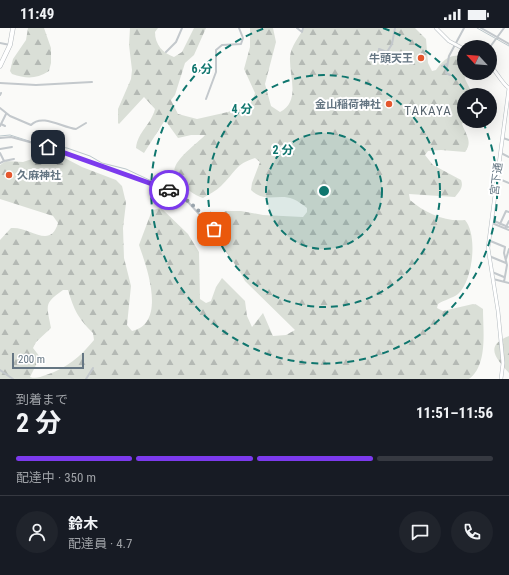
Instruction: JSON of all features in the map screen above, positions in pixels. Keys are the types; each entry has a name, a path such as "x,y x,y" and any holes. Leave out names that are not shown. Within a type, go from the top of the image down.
{"highway":[{"path":"0,66 10,45 13,28"}],"street":[{"path":"166,52 176,42 182,28"},
{"path":"206,99 216,72 216,50 222,45 240,44 243,38 239,28"},
{"path":"297,28 302,32 304,28"},
{"path":"381,55 378,52 380,48 386,52 389,49 395,28"},
{"path":"436,28 449,41 455,44"},
{"path":"450,75 446,73 449,56 464,28"},
{"path":"481,28 509,44"},
{"path":"495,40 504,28"},
{"path":"0,43 10,45"},
{"path":"442,66 448,63"},
{"path":"497,72 505,86 509,88"},
{"path":"0,83 36,85 92,82"},
{"name":"宮下通","path":"501,379 502,353 498,311 488,255 488,240 509,88"},
{"path":"0,108 6,114 31,125 35,121 48,122 76,129 86,123"},
{"path":"5,126 1,123 6,114"},
{"path":"0,138 11,137 48,147 130,175 151,185 171,191 188,202 214,229"},
{"path":"502,137 509,140"},
{"path":"0,149 12,147"},
{"path":"0,152 4,161"},
{"path":"500,153 509,157"},
{"path":"0,163 14,159"},
{"path":"496,177 509,183"},
{"path":"500,224 506,211 509,212"},
{"path":"491,221 508,228"},
{"path":"491,221 508,228"},
{"path":"508,228 509,221"},
{"path":"488,240 505,247 504,253 506,263 504,282"},
{"path":"506,259 509,250"},
{"path":"488,255 506,263"},
{"path":"491,271 504,277"},
{"path":"492,279 509,283"},
{"path":"86,379 94,368"},
{"path":"0,370 13,379"}],"green space":[{"path":"28,28 44,28 51,48 51,63 49,71 36,77 17,76 12,74 10,71 13,59 26,40"},
{"path":"130,28 158,28 155,32 155,37 158,45 163,51 174,57 182,52 194,28 206,28 194,55 185,63 175,95 171,100 178,114 197,119 228,112 248,104 253,100 255,93 244,69 250,47 250,28 273,28 276,42 265,84 271,106 280,112 286,107 292,95 290,57 294,45 304,28 415,28 426,39 428,63 432,71 436,70 441,63 448,58 457,56 457,80 466,80 470,88 457,88 457,128 464,128 469,142 465,152 441,150 428,151 425,155 433,165 461,180 461,187 455,197 409,194 410,200 429,213 450,220 465,220 469,227 472,236 472,258 467,279 463,288 458,294 438,304 437,308 443,311 473,304 483,309 484,337 482,356 475,373 469,379 0,379 0,240 11,228 18,228 39,235 50,235 58,223 53,216 0,199 0,165 6,161 23,162 47,154 59,155 82,167 116,180 122,186 126,203 123,228 124,258 131,286 127,325 132,331 143,326 149,317 152,306 150,280 139,245 151,213 153,210 161,208 188,234 199,252 200,299 206,303 211,301 216,287 222,278 245,301 247,316 252,327 263,313 273,336 286,335 295,330 245,281 208,225 212,218 226,211 303,217 307,212 307,208 288,197 267,197 256,194 251,190 260,162 255,158 248,160 239,166 219,188 203,198 185,187 175,174 176,164 185,153 205,135 191,135 178,138 165,120 144,153 136,148 139,137 151,119 155,109 144,97 119,124 118,123 118,109 131,79 132,70 129,45","holes":["63,290 68,290 77,313 93,333 94,340 84,352 67,365 54,372 36,378 30,377 40,357 33,348 36,342 51,328 48,310 49,302"]},
{"path":"509,336 509,373 497,358 494,348 501,340"}],"waterway":[{"path":"477,28 509,46"},
{"path":"0,136 10,135 32,142"},
{"path":"41,144 67,148 90,156 102,163 126,169 158,184"}],"way so far":[{"path":"169,190 188,202 214,229"}],"place":[{"name":"牛頭天王","path":"421,58"},
{"name":"金山稲荷神社","path":"389,104"},
{"name":"久麻神社","path":"9,175"}],"district":[{"name":"TAKAYA","path":"428,110"}],"route":[{"path":"48,147 130,175 151,185 169,190"}]}
